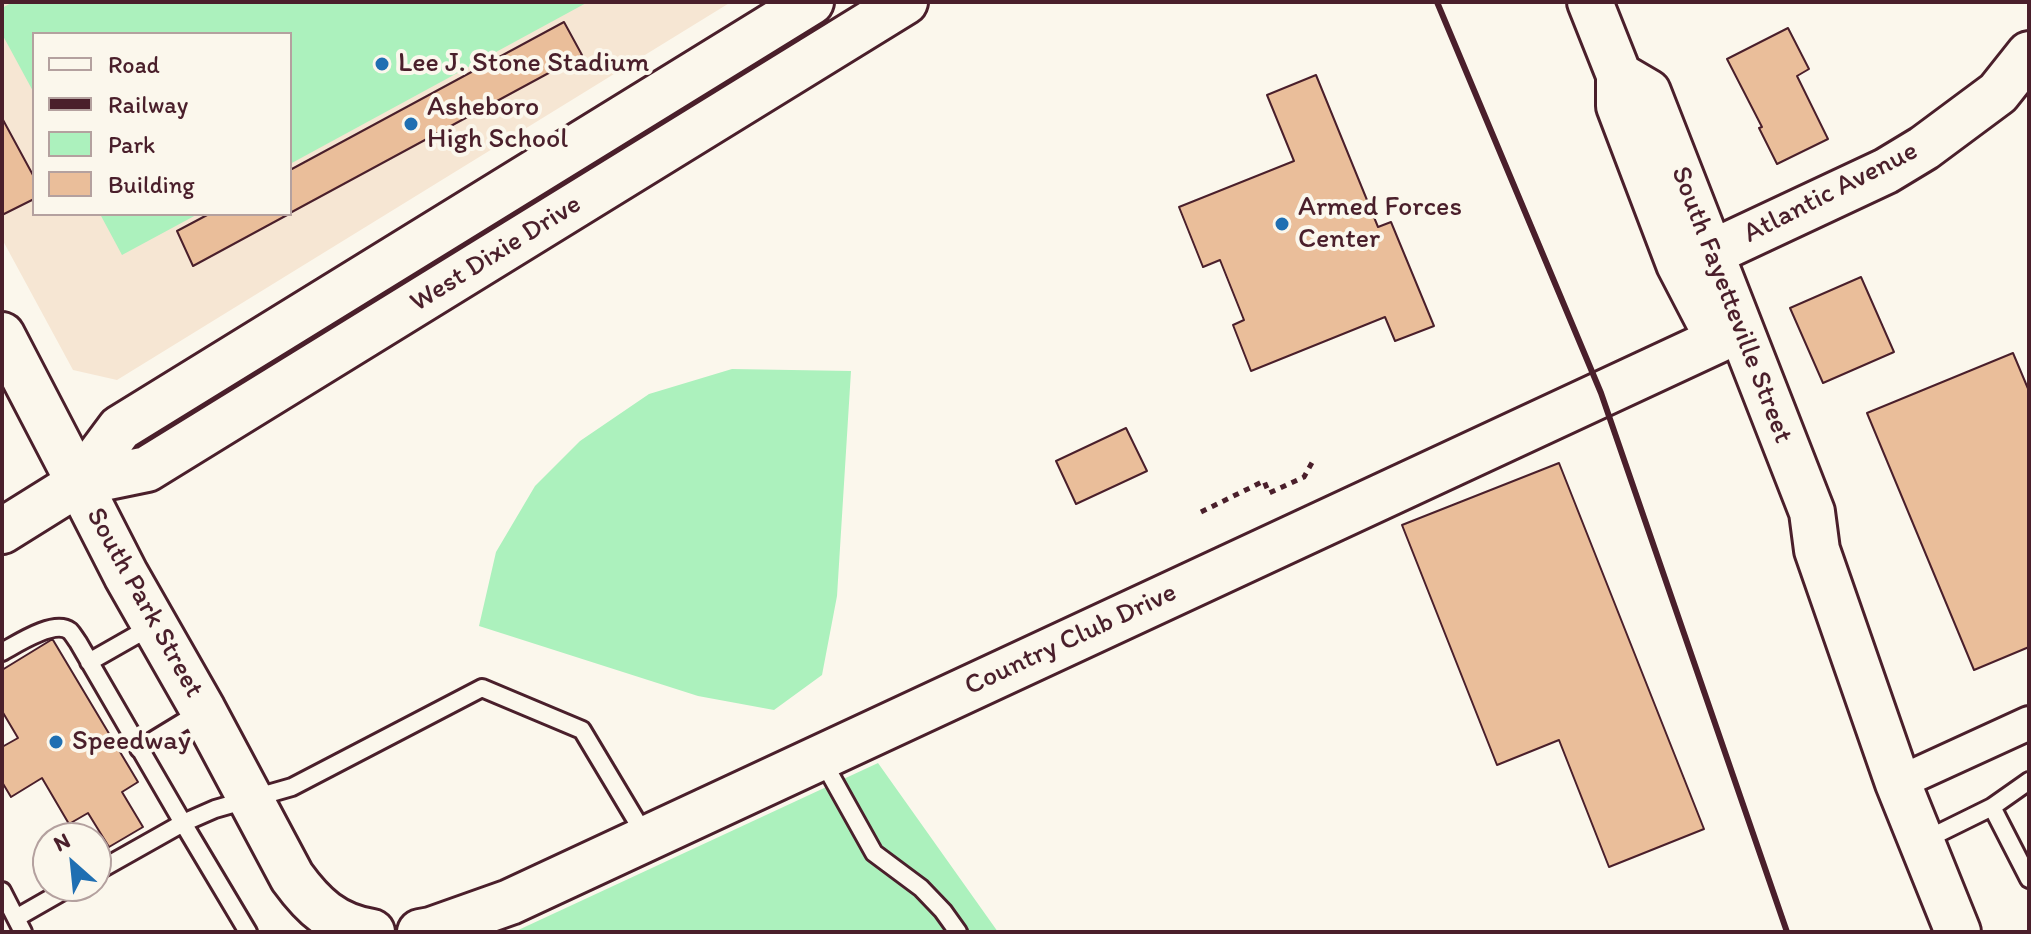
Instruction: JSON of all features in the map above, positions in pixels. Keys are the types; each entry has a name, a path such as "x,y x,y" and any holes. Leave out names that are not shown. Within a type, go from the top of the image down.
{"main road":[{"name":"West Dixie Drive","path":"79,483 120,428 811,2"},
{"name":"West Dixie Drive","path":"2,531 79,483 147,469 905,2"},
{"name":"South Fayetteville Street","path":"1590,2 1619,75 1619,106 1679,264 1718,340 1785,523 1817,550"},
{"name":"Atlantic Avenue","path":"1711,253 1886,171 1924,148 2014,86 2029,54"},
{"name":"South Fayetteville Street","path":"1619,75 1648,92 1812,512 1817,550 1898,783 1958,932"},
{"name":"South Park Street","path":"2,335 126,575 287,867 307,897 325,914 362,931"},
{"name":"Country Club Drive","path":"420,932 510,902 1718,340"}],"street":[{"path":"1898,783 2029,723"}],"lane":[{"path":"89,662 154,625"},
{"path":"2,652 47,629 57,627 69,630 248,932"},
{"path":"112,863 183,823 215,809 292,787 482,688 582,730 647,838"},
{"path":"139,749 203,710"},
{"path":"820,757 874,853 921,888 958,932"},
{"path":"1922,842 1992,807 2029,781"},
{"path":"1992,807 2027,871"},
{"path":"2,891 20,925 51,902"}],"path":[{"path":"1201,512 1264,481 1269,493 1304,477 1314,459"}],"shaded area":[{"name":"Asheboro High School","path":"2,2 731,2 117,380 73,370 2,239"}],"green space":[{"name":"Lee J. Stone Stadium","path":"13,2 588,2 292,163 292,32 32,32 32,89 2,34 2,8"},
{"path":"101,216 194,216 122,255"},
{"path":"732,369 851,371 837,596 822,675 774,710 698,696 479,626 496,552 535,486 580,441 649,394"},
{"path":"878,763 998,932 514,932"}],"building":[{"path":"564,22 582,55 292,212 292,169"},
{"path":"1788,28 1809,69 1797,76 1828,139 1777,164 1727,59"},
{"name":"Armed Forces Center","path":"1316,75 1378,227 1391,222 1434,326 1395,341 1385,317 1251,371 1233,325 1244,320 1220,260 1203,267 1179,207 1294,161 1267,95"},
{"path":"2,118 32,173 32,200 2,215"},
{"path":"205,216 285,216 193,266 177,231"},
{"path":"1861,277 1894,352 1823,383 1790,308"},
{"path":"2013,353 2029,391 2029,647 1974,670 1867,413"},
{"path":"1126,428 1147,471 1076,504 1056,461"},
{"path":"1559,463 1704,829 1609,867 1559,740 1497,765 1402,525"},
{"path":"53,640 138,782 122,792 143,827 112,845 112,822 94,822 88,813 68,822 42,778 11,797 2,782 2,747 18,738 2,711 2,670"}],"railway":[{"path":"1437,2 1601,393 1787,932"}],"place":[{"name":"Lee J. Stone Stadium","path":"382,64"},
{"name":"Asheboro High School","path":"411,124"},
{"name":"Armed Forces Center","path":"1282,224"},
{"name":"Speedway","path":"56,742"}]}
